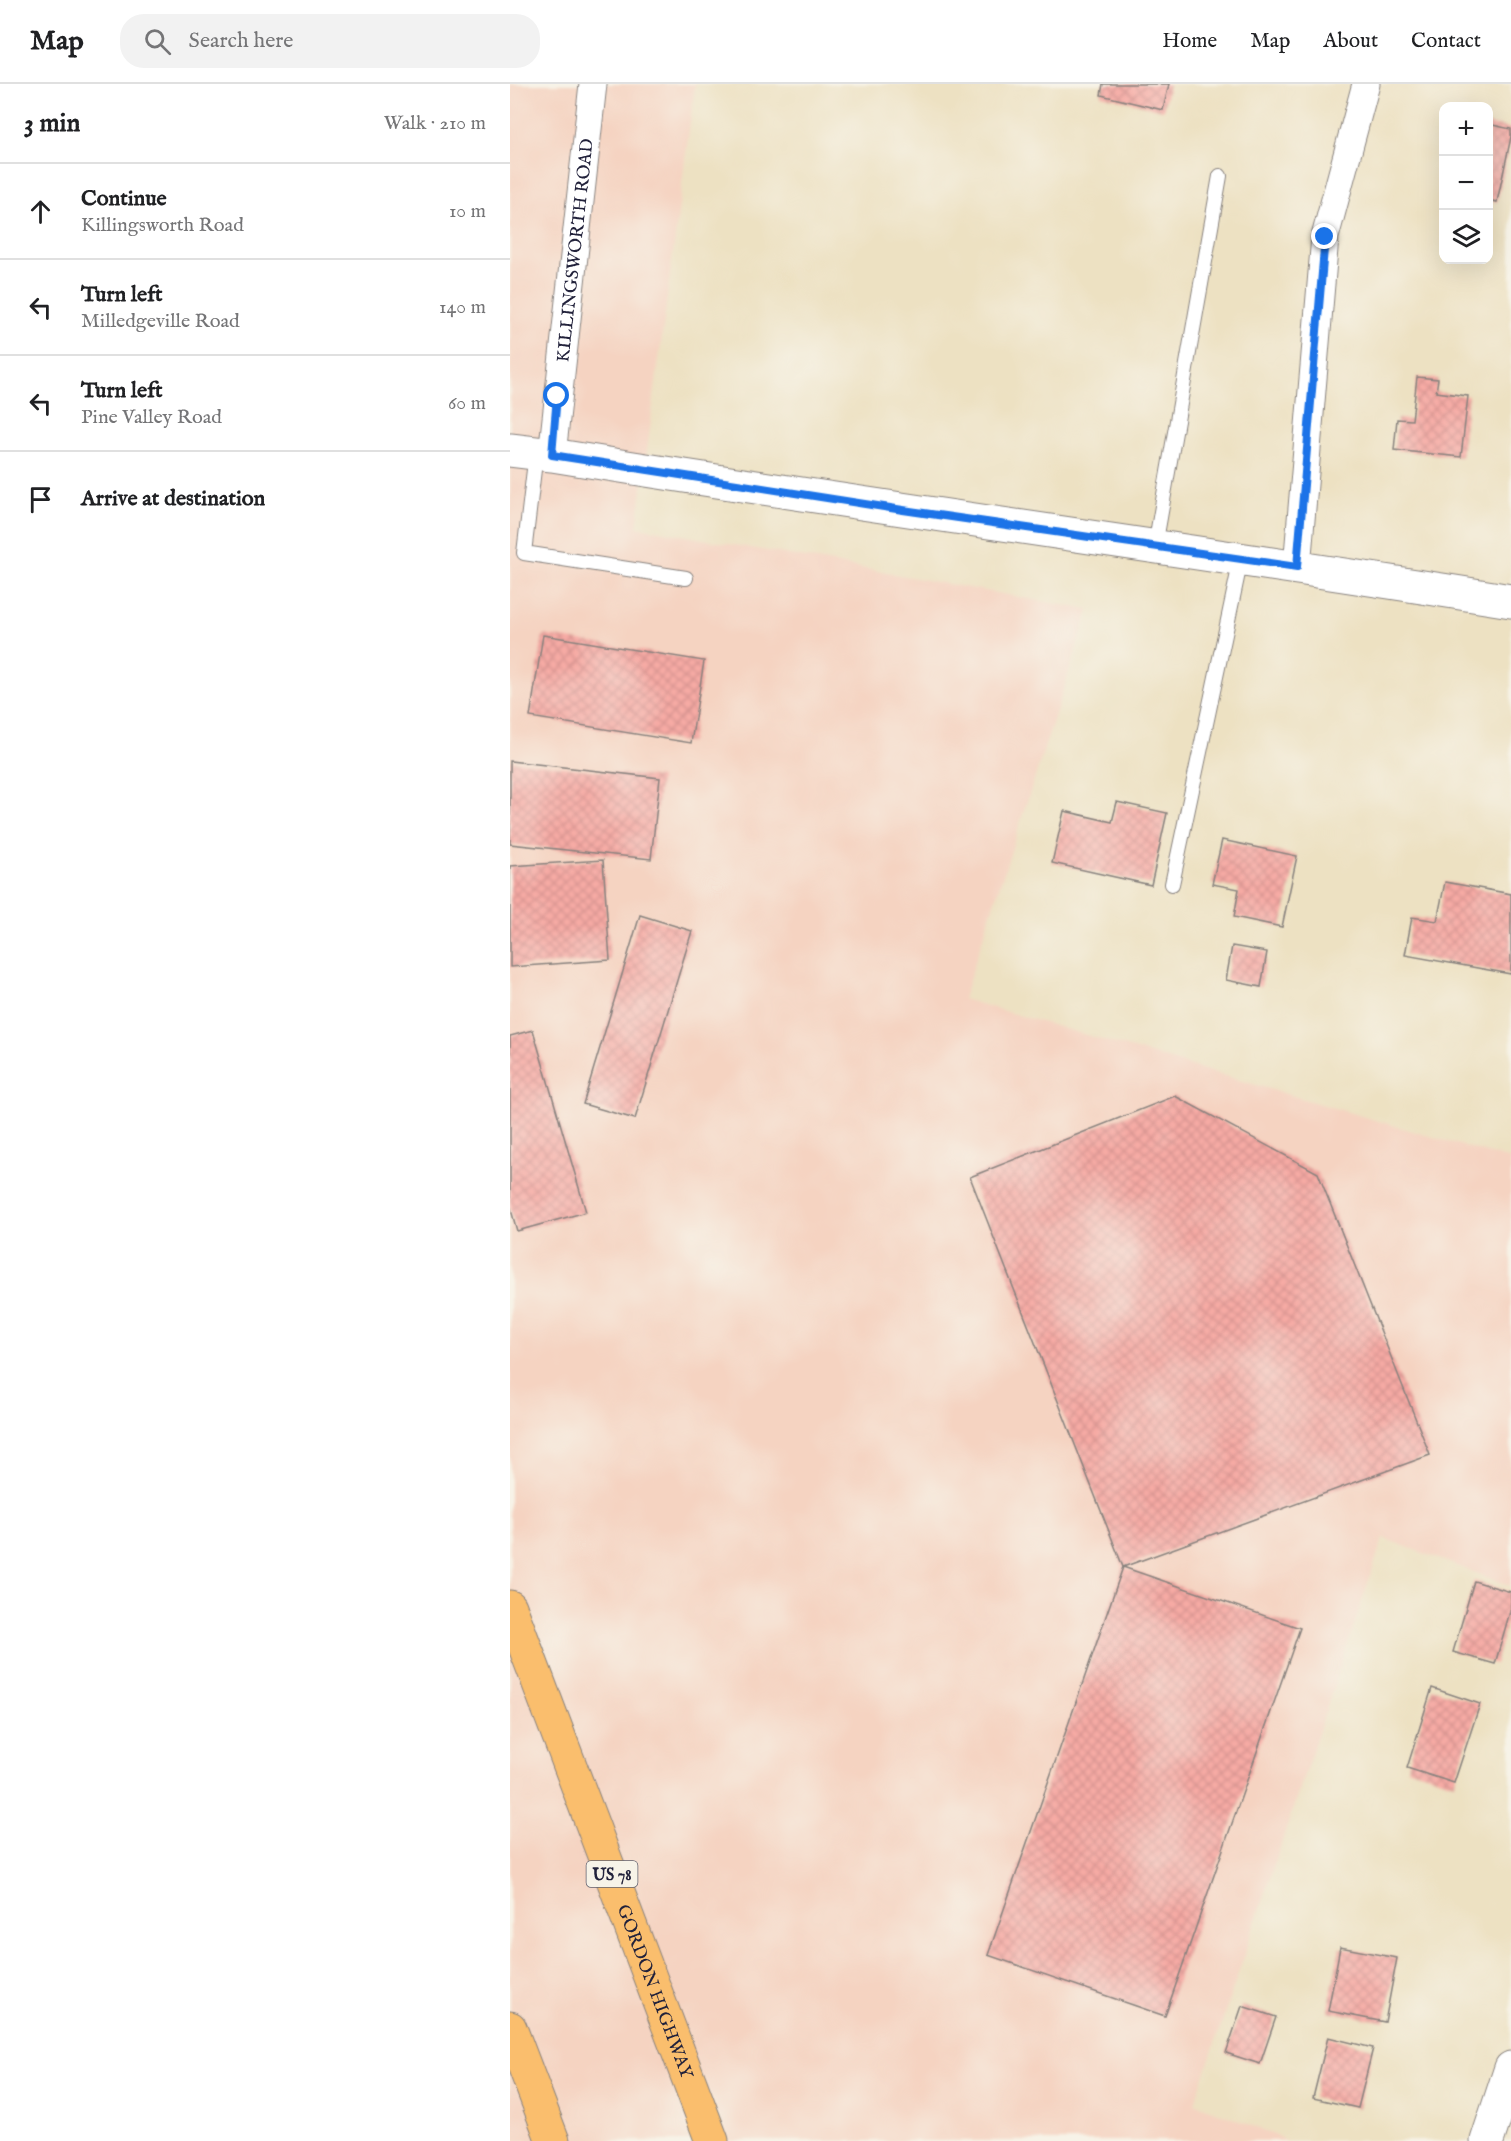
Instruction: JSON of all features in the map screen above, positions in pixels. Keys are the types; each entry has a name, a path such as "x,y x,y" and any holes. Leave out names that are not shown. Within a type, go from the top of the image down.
{"highway":[{"name":"GORDON HIGHWAY","path":"510,1607 712,2141"},
{"path":"510,2028 553,2141"}],"street":[{"name":"KILLINGSWORTH ROAD","path":"533,453 593,84"},
{"path":"1297,567 1325,237 1366,84"},
{"path":"533,453 891,509 1297,567 1511,602"},
{"path":"1487,2141 1511,2068"}],"lane":[{"path":"1155,546 1221,176"},
{"path":"533,453 524,553 686,578"},
{"path":"1172,884 1241,559"}],"shaded area":[{"path":"510,84 695,84 637,527 1089,610 963,999 1511,1160 1511,1586 1383,1538 1195,2103 1289,2141 510,2141"}],"building":[{"path":"1103,84 1169,84 1163,110 1101,95"},
{"path":"1493,125 1511,129 1497,202 1493,201"},
{"path":"1417,377 1438,379 1436,392 1468,396 1461,457 1394,450 1397,419 1412,420"},
{"path":"543,635 704,661 691,743 530,717"},
{"path":"510,761 660,778 651,859 510,844"},
{"path":"1117,802 1167,813 1151,885 1052,863 1064,811 1112,822"},
{"path":"1222,840 1297,856 1282,927 1234,917 1239,889 1212,884"},
{"path":"603,860 610,960 510,967 510,866"},
{"path":"1445,882 1511,894 1511,974 1405,955 1412,917 1437,921"},
{"path":"640,915 692,931 635,1119 583,1104"},
{"path":"1232,946 1267,952 1261,987 1226,980"},
{"path":"533,1030 586,1212 517,1231 510,1206 510,1036"},
{"path":"1175,1096 1318,1173 1430,1455 1123,1567 970,1177"},
{"path":"1123,1567 1300,1628 1165,2016 988,1955"},
{"path":"1474,1581 1511,1592 1511,1608 1495,1664 1453,1652"},
{"path":"1432,1688 1480,1704 1454,1783 1407,1768"},
{"path":"1340,1947 1397,1958 1385,2022 1328,2011"},
{"path":"1242,2006 1276,2017 1260,2064 1226,2053"},
{"path":"1328,2037 1373,2048 1358,2108 1313,2098"}],"route":[{"path":"557,396 552,455 903,510 1297,567 1325,237"}]}
